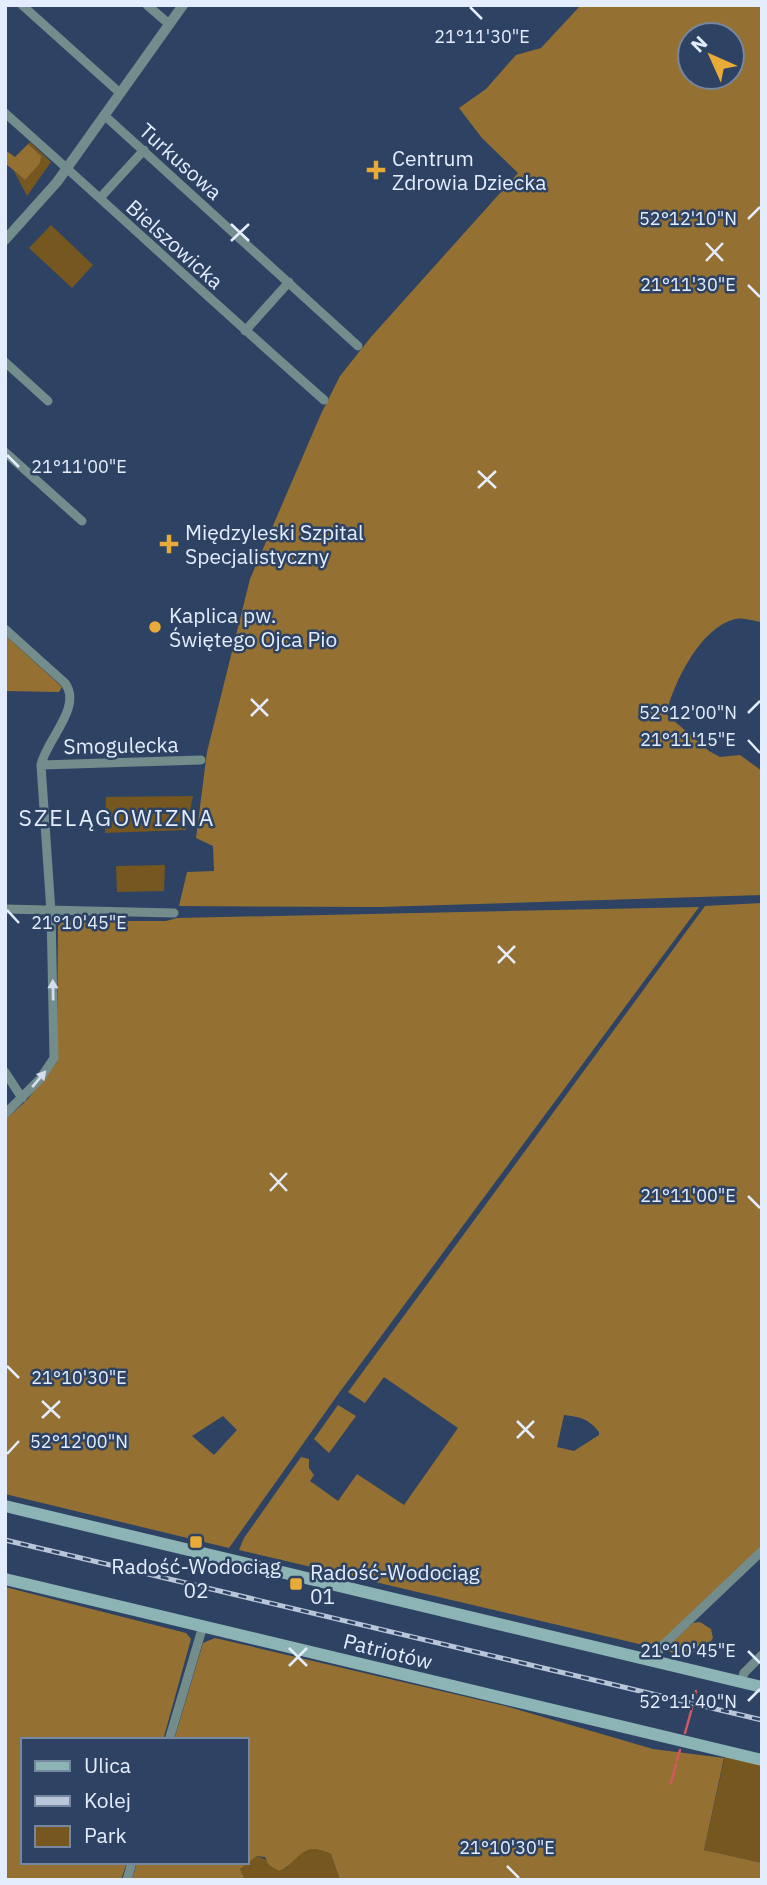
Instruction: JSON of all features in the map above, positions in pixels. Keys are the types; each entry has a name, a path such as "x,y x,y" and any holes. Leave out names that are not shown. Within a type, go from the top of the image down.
{"main road":[{"path":"5,1506 762,1687"},
{"name":"Patriotów","path":"5,1579 762,1760"}],"street":[{"path":"22,5 120,93"},
{"path":"147,5 169,24"},
{"path":"5,240 33,212 183,5"},
{"name":"Bielszowicka","path":"5,113 324,400"},
{"name":"Turkusowa","path":"104,115 358,346"},
{"path":"100,198 144,150"},
{"path":"245,331 289,282"},
{"path":"5,362 48,401"},
{"path":"5,452 82,521"},
{"path":"5,629 69,690 66,713 45,750 41,765 51,912 54,1058 40,1079 5,1114"},
{"name":"Smogulecka","path":"41,765 201,760"},
{"path":"5,909 174,913"},
{"path":"5,1072 22,1098"},
{"path":"654,1661 660,1648 762,1551"},
{"path":"170,1738 203,1626"},
{"path":"741,1682 744,1673 762,1654"}],"green space":[{"path":"30,142 51,162 27,196 14,171 25,180 40,156 28,144"},
{"path":"51,225 93,265 72,288 29,248"},
{"path":"193,796 186,830 105,833 106,797"},
{"path":"165,865 164,891 117,892 116,866"},
{"path":"725,1756 762,1764 762,1863 704,1850"},
{"path":"319,1848 331,1854 340,1880 245,1880 240,1869 257,1856 286,1868 303,1850"}],"shaded area":[{"path":"581,5 762,5 762,622 735,619 722,624 711,633 682,672 666,714 709,751 720,757 740,755 762,771 762,895 379,907 179,906 187,872 214,871 213,846 196,838 207,752 250,579 340,376 371,337 518,173 482,138 459,108 486,89 516,55 541,48"},
{"path":"28,144 41,156 40,163 25,180 5,163 5,150 15,157"},
{"path":"5,635 62,687 59,692 5,691"},
{"path":"762,903 762,1548 656,1648 239,1550 244,1538 301,1457 309,1459 309,1468 314,1475 310,1481 338,1501 357,1474 404,1505 458,1428 384,1377 365,1403 348,1392 705,906","holes":["564,1415 588,1421 599,1435 574,1451 557,1447"]},
{"path":"699,907 339,1393 229,1548 5,1494 5,1120 27,1100 57,1062 58,926 63,921 166,921 177,918","holes":["223,1416 237,1430 214,1455 192,1436"]},
{"path":"338,1405 356,1416 329,1453 314,1439"},
{"path":"5,1587 186,1633 191,1639 164,1738 21,1738 21,1864 126,1864 121,1880 5,1880"},
{"path":"700,1622 711,1629 713,1638 704,1650 677,1654 667,1651 667,1646 693,1623"},
{"path":"215,1638 505,1706 653,1749 724,1758 704,1850 762,1863 762,1880 340,1880 331,1854 313,1849 302,1853 279,1871 269,1865 265,1857 257,1856 248,1863 248,1738 175,1738 203,1643"},
{"path":"136,1864 247,1864 240,1869 245,1880 132,1880"}],"waterway":[{"path":"695,1695 696,1691"},
{"path":"685,1733 692,1708"},
{"path":"677,1760 680,1750"},
{"path":"671,1783 676,1764"}],"railway":[{"path":"5,1540 762,1720"}],"place":[{"name":"Centrum Zdrowia Dziecka","path":"376,170"},
{"name":"Międzyleski Szpital Specjalistyczny","path":"169,544"},
{"name":"Kaplica pw. Świętego Ojca Pio","path":"155,627"},
{"name":"Radość-Wodociąg 02","path":"196,1542"},
{"name":"Radość-Wodociąg 01","path":"296,1584"}],"district":[{"name":"SZELĄGOWIZNA","path":"117,817"}]}
